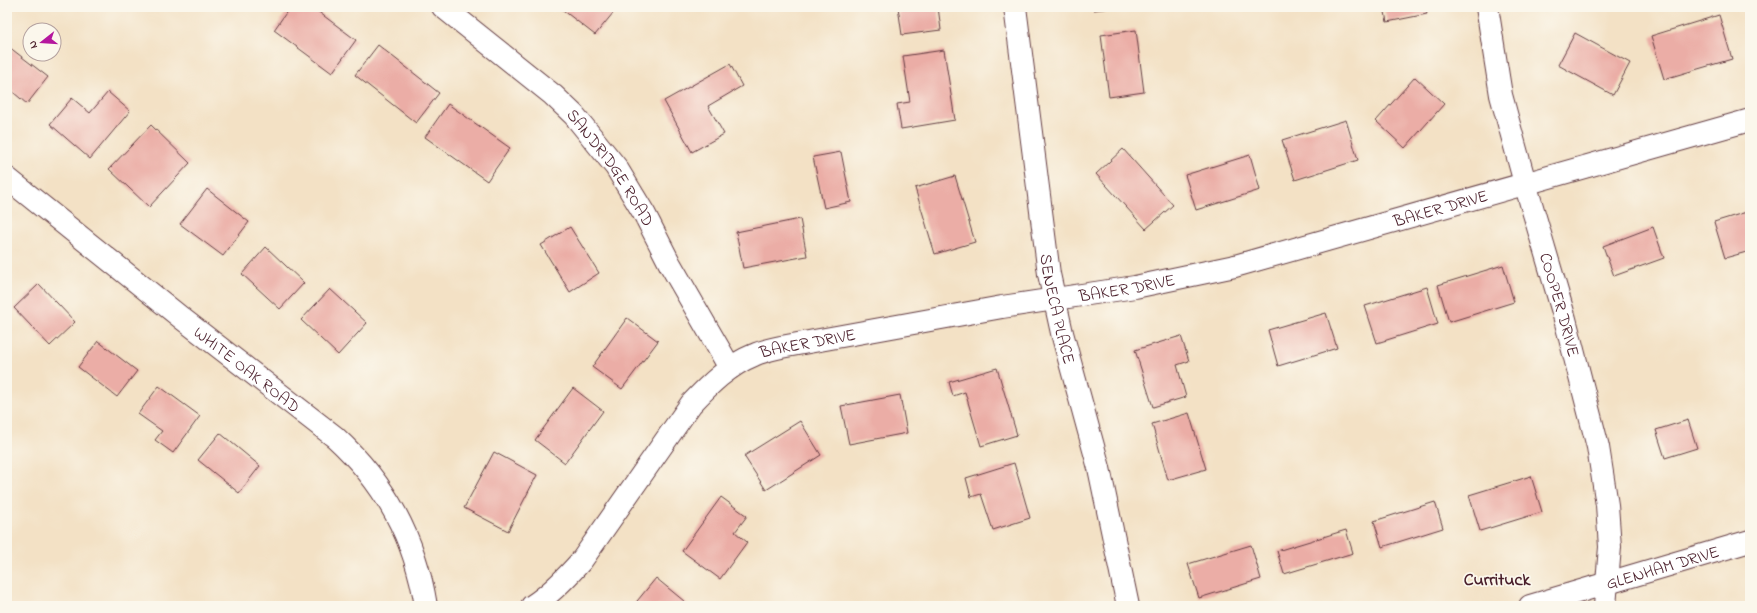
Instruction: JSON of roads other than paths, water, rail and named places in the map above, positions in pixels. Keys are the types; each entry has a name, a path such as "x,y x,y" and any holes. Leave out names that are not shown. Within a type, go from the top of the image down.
{"street":[{"name":"SANDRIDGE ROAD","path":"444,7 553,95 574,114 616,167 645,215 670,264 730,368"},
{"name":"SENECA PLACE","path":"1015,7 1049,274 1062,333 1099,468 1128,606"},
{"name":"COOPER DRIVE","path":"1487,7 1501,96 1524,184 1565,319 1598,447 1607,505 1610,547 1605,606"},
{"name":"BAKER DRIVE","path":"532,606 542,600 570,575 582,560 691,404 710,384 730,368 754,355 781,347 994,308 1135,287 1235,266 1750,120"},
{"name":"WHITE OAK ROAD","path":"7,178 184,320 335,437 351,452 379,485 391,503 410,541 422,579 426,606"},
{"name":"GLENHAM DRIVE","path":"1530,606 1750,541"}],"district":[{"name":"Currituck","path":"1497,579"}]}
